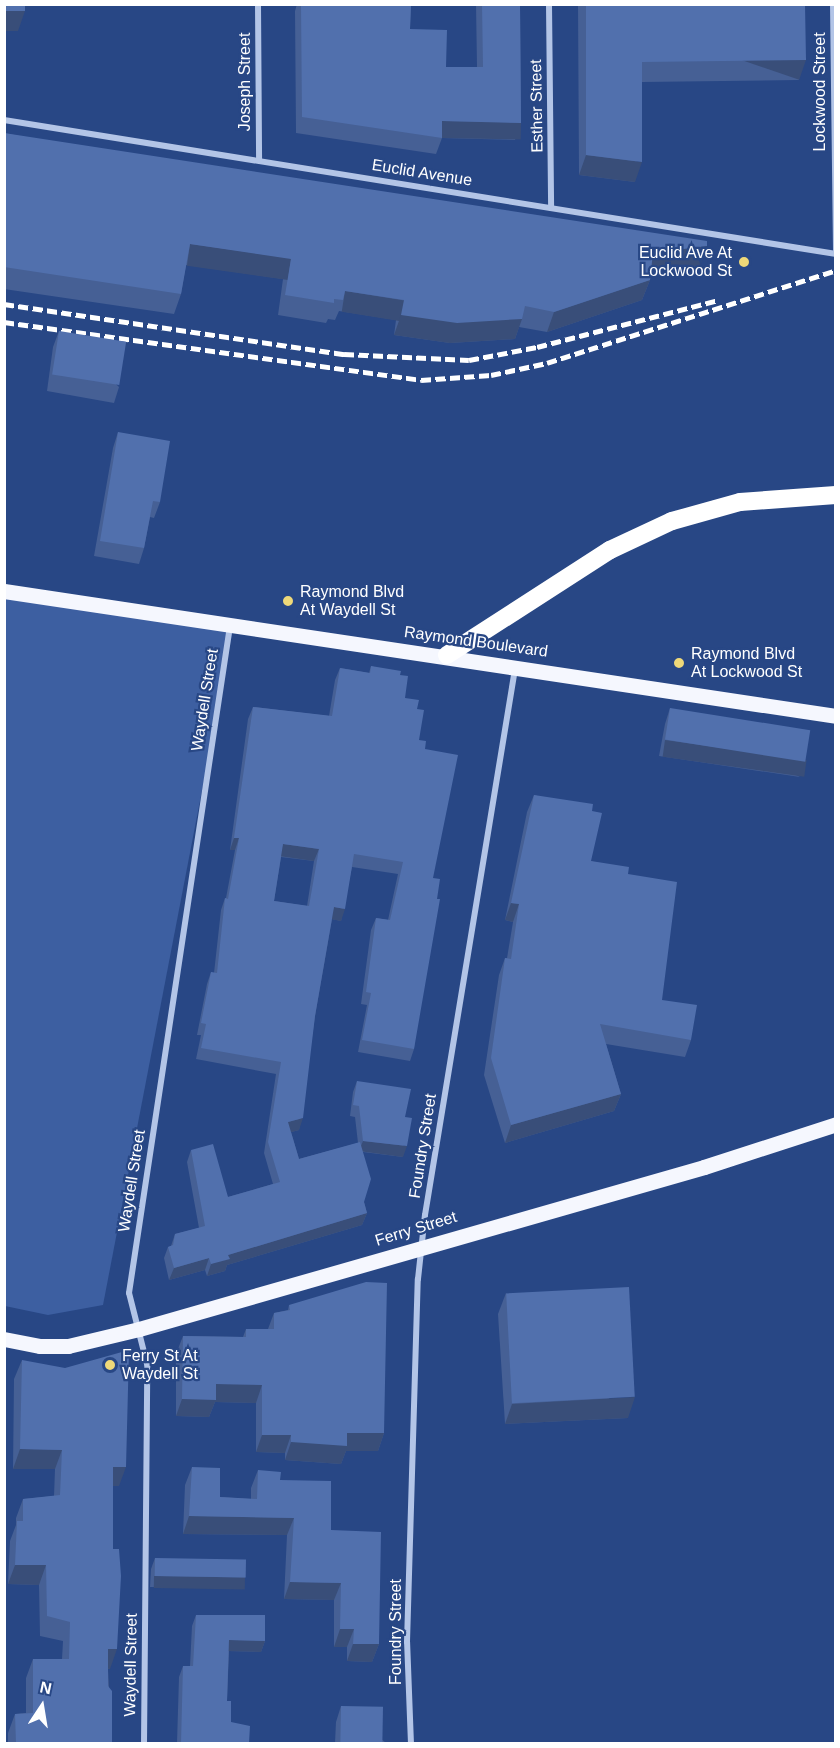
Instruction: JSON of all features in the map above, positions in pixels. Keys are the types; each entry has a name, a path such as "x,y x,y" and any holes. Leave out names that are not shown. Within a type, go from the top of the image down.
{"highway":[{"path":"447,655 584,566 639,535 740,502 836,495"}],"main road":[{"name":"Raymond Boulevard","path":"4,591 515,665 836,716"},
{"name":"Ferry Street","path":"4,1339 40,1346 68,1346 139,1329 423,1245 696,1169 836,1124"}],"street":[{"name":"Joseph Street","path":"258,4 259,159"},
{"name":"Esther Street","path":"549,4 551,208"},
{"name":"Lockwood Street","path":"833,4 836,253"},
{"name":"Euclid Avenue","path":"4,120 836,253"},
{"name":"Waydell Street","path":"144,1743 147,1364 129,1293 230,625"},
{"name":"Foundry Street","path":"411,1743 407,1642 418,1280 515,665"}],"shaded area":[{"path":"4,590 233,629 103,1305 48,1315 5,1306"}],"building":[{"path":"4,4 25,4 25,11 4,11"},
{"path":"301,4 411,4 410,29 447,30 446,67 483,67 482,4 520,4 521,123 442,121 442,138 302,117"},
{"path":"586,4 805,4 806,60 642,62 642,162 586,155"},
{"path":"4,133 707,241 707,246 653,253 650,280 554,312 525,306 522,319 457,323 401,315 404,300 345,291 343,300 334,299 334,303 285,295 291,259 190,244 181,294 4,267"},
{"path":"59,331 126,342 119,385 52,374"},
{"path":"118,432 170,441 160,502 153,501 144,548 100,541"},
{"path":"371,666 401,671 400,675 408,676 405,698 419,700 417,709 424,710 419,740 426,741 425,749 458,755 433,878 440,879 437,899 440,899 414,1049 362,1040 371,993 366,992 376,918 390,920 403,862 354,854 345,909 334,907 315,1016 303,1118 288,1122 299,1159 360,1142 371,1179 364,1202 367,1213 228,1255 230,1259 211,1264 209,1258 174,1268 168,1247 173,1245 175,1234 205,1226 191,1150 213,1144 228,1197 280,1182 268,1142 281,1062 201,1048 206,1024 201,1023 211,972 217,973 225,898 228,899 239,838 234,838 253,707 332,716 340,668 370,673","holes":["283,844 319,849 309,906 274,901"]},
{"path":"670,708 810,730 805,762 665,740"},
{"path":"534,795 593,804 592,811 602,813 591,861 629,867 628,874 677,882 662,1000 697,1005 691,1040 600,1024 621,1094 511,1125 491,1058 505,958 511,959 519,904 511,903"},
{"path":"357,1081 411,1089 405,1117 412,1118 407,1146 363,1141 359,1106 353,1105"},
{"path":"366,1282 387,1283 384,1433 347,1433 347,1446 291,1442 291,1435 262,1435 262,1385 216,1384 216,1400 182,1399 183,1336 246,1337 246,1329 274,1329 274,1313 290,1310 289,1305"},
{"path":"629,1287 635,1397 512,1403 506,1293"},
{"path":"129,1350 126,1467 113,1467 113,1549 119,1549 121,1576 117,1649 108,1649 108,1686 112,1691 112,1743 16,1743 15,1714 33,1713 33,1659 69,1659 70,1622 47,1616 46,1565 15,1565 17,1521 23,1521 23,1499 60,1495 62,1450 20,1449 22,1360 65,1368"},
{"path":"192,1467 220,1468 220,1497 257,1499 258,1470 281,1472 280,1480 331,1481 331,1530 381,1532 379,1644 353,1644 354,1629 340,1629 341,1583 290,1582 294,1518 189,1516"},
{"path":"155,1558 246,1560 246,1578 155,1576"},
{"path":"196,1615 265,1615 265,1641 229,1640 227,1701 231,1701 231,1722 250,1726 249,1743 181,1743 183,1666 193,1666"},
{"path":"341,1706 383,1707 382,1744 340,1743"}],"railway":[{"path":"4,322 421,380 491,375 547,363 836,270"},
{"path":"4,304 344,354 469,360 537,347 719,300"}],"place":[{"name":"Euclid Ave At Lockwood St","path":"744,262"},
{"name":"Raymond Blvd At Waydell St","path":"288,601"},
{"name":"Raymond Blvd At Lockwood St","path":"679,663"},
{"name":"Ferry St At Waydell St","path":"110,1365"}]}
